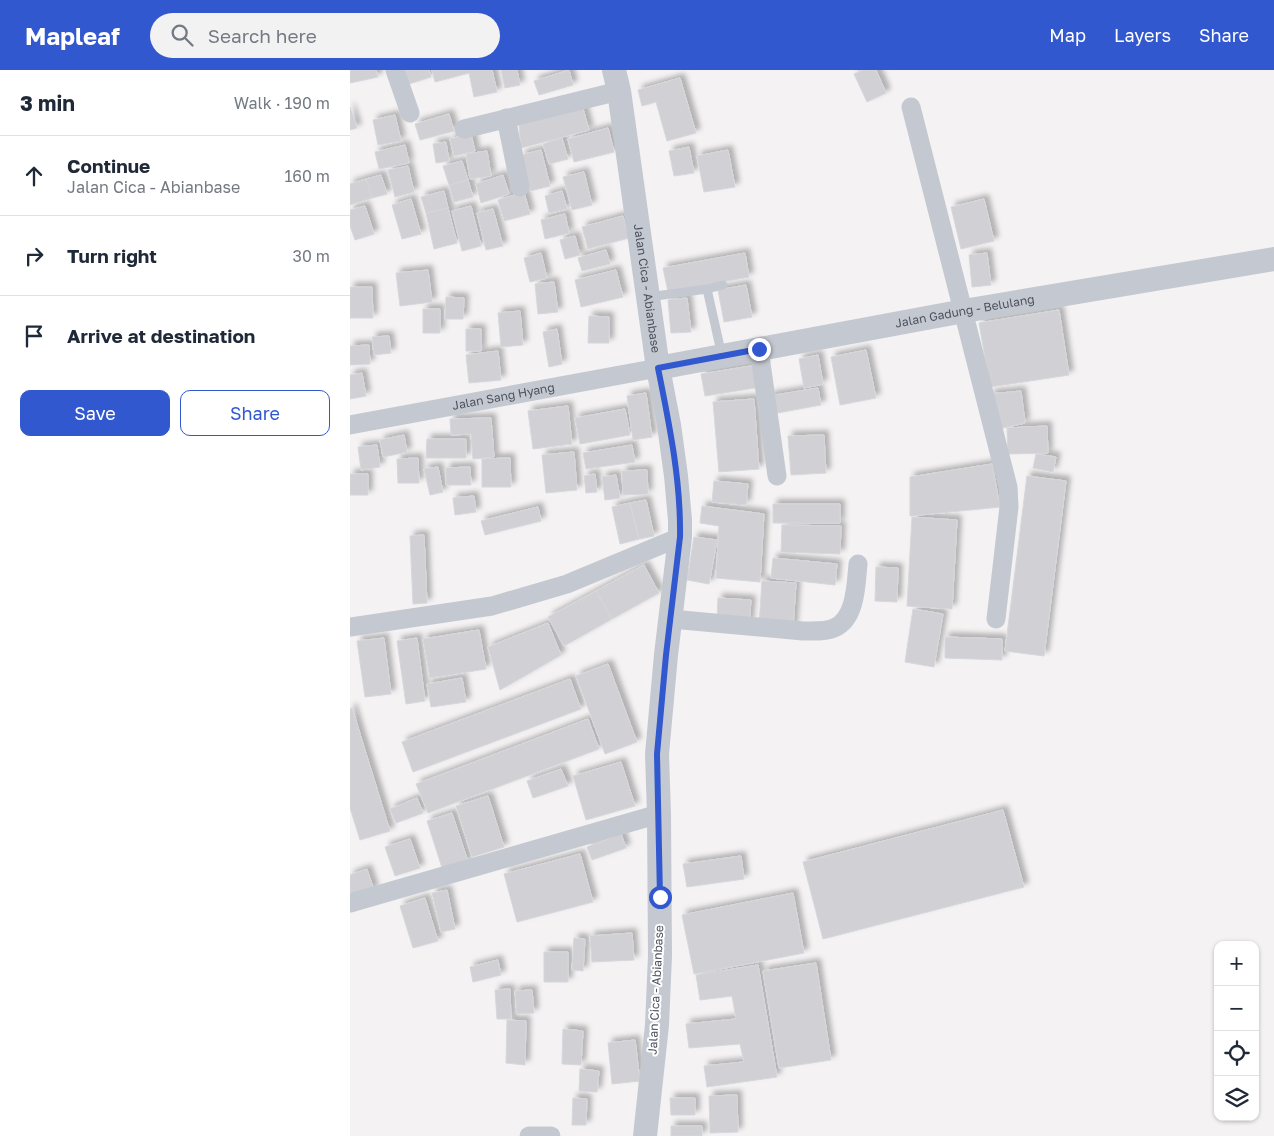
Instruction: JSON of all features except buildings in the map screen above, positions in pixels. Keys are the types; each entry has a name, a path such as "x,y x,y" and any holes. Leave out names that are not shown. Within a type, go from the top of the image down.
{"street":[{"path":"395,70 410,113"},
{"path":"464,129 506,118 617,80"},
{"name":"Jalan Cica - Abianbase","path":"617,80 658,368 669,425 680,520 680,537 657,754 660,814 659,976 657,1025 645,1136"},
{"path":"911,107 1008,487 1009,507 996,618"},
{"path":"506,118 520,187"},
{"name":"Jalan Gadung - Belulang","path":"658,368 964,312 1274,259"},
{"path":"759,349 777,476"},
{"name":"Jalan Sang Hyang","path":"350,425 658,368"},
{"path":"350,627 492,606 566,584 680,537"},
{"path":"671,620 803,631 832,629 840,625 852,608 858,564"},
{"path":"350,904 660,814"},
{"path":"529,1136 551,1136"}],"lane":[{"path":"648,297 723,285"},
{"path":"707,289 722,356"}],"route":[{"path":"660,897 660,814 657,754 680,537 680,520 669,425 658,368 759,349"}]}
